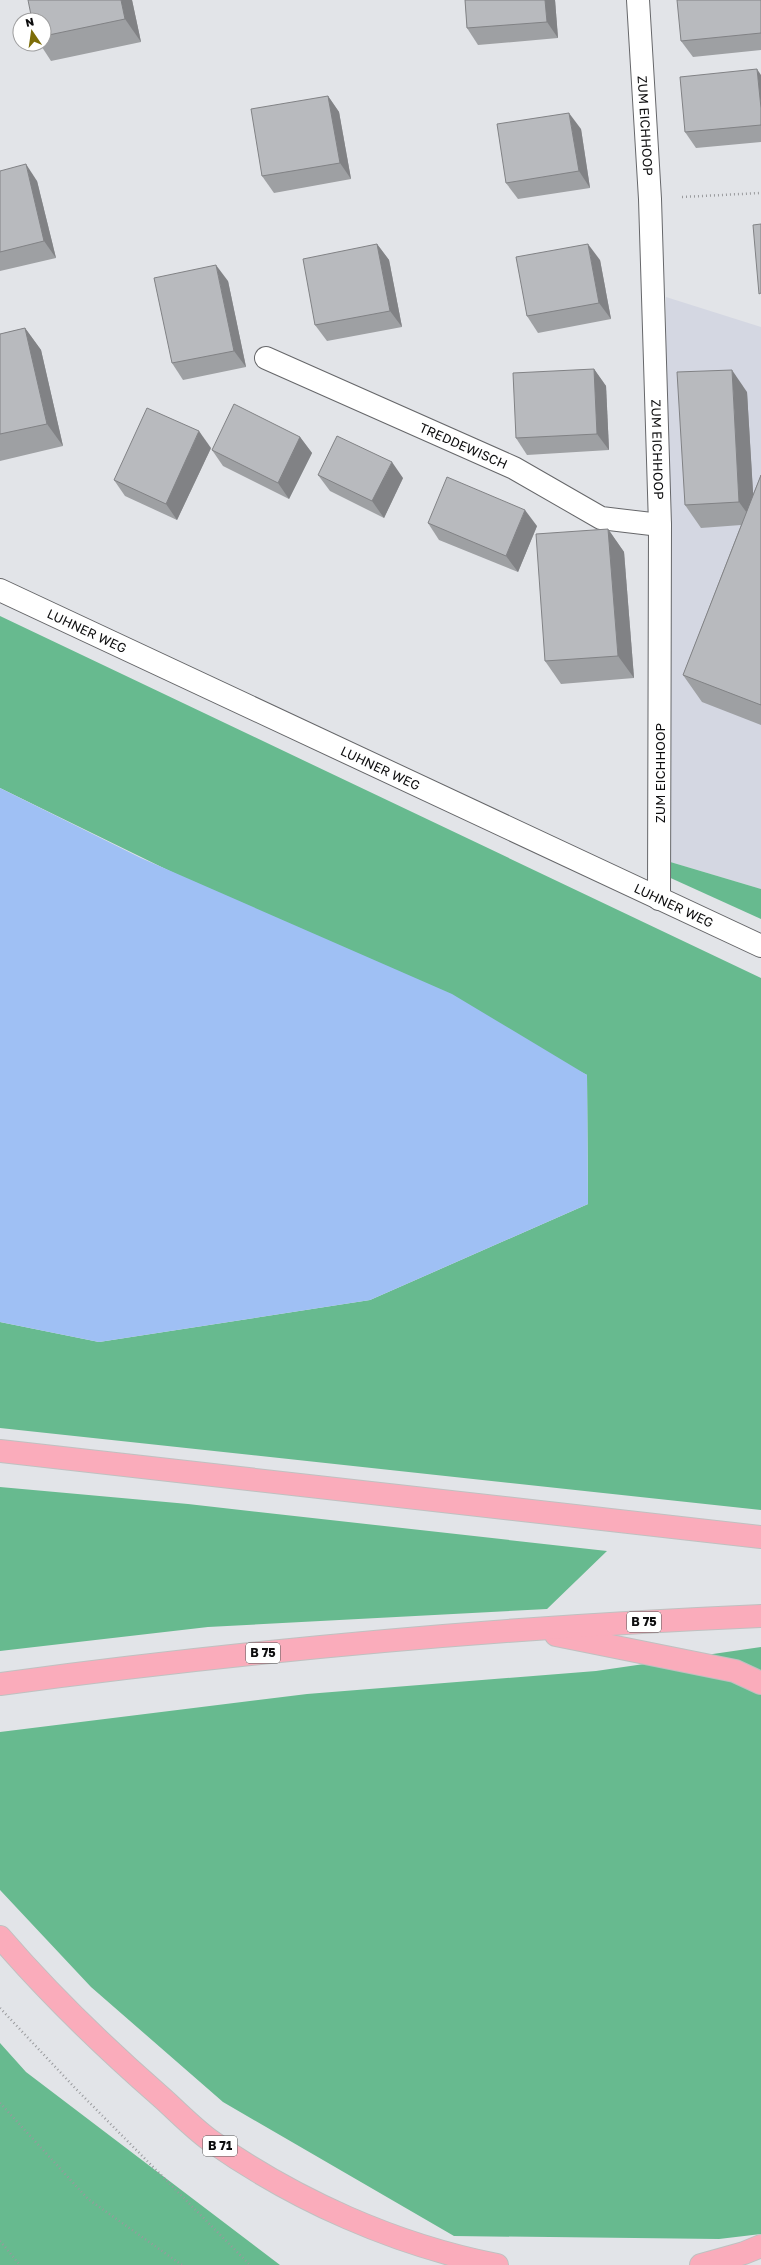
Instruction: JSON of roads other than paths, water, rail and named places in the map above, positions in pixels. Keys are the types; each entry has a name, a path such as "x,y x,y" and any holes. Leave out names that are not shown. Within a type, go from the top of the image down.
{"main road":[{"path":"0,1451 761,1536"},
{"name":"B 75","path":"0,1684 192,1660 354,1644 527,1630 761,1616"},
{"path":"527,1630 735,1671 761,1683"},
{"name":"B 71","path":"0,1938 26,1967 133,2073 210,2140 290,2190 371,2228 470,2260 496,2265"},
{"path":"701,2265 744,2253 761,2246"}],"street":[{"name":"ZUM EICHHOOP","path":"638,0 650,199 660,525 659,899"},
{"name":"TREDDEWISCH","path":"266,358 514,468 601,518 660,525"},
{"name":"LUHNER WEG","path":"0,590 761,946"}],"water":[{"path":"0,788 141,858 452,994 587,1075 588,1204 370,1300 99,1342 0,1322"}]}
